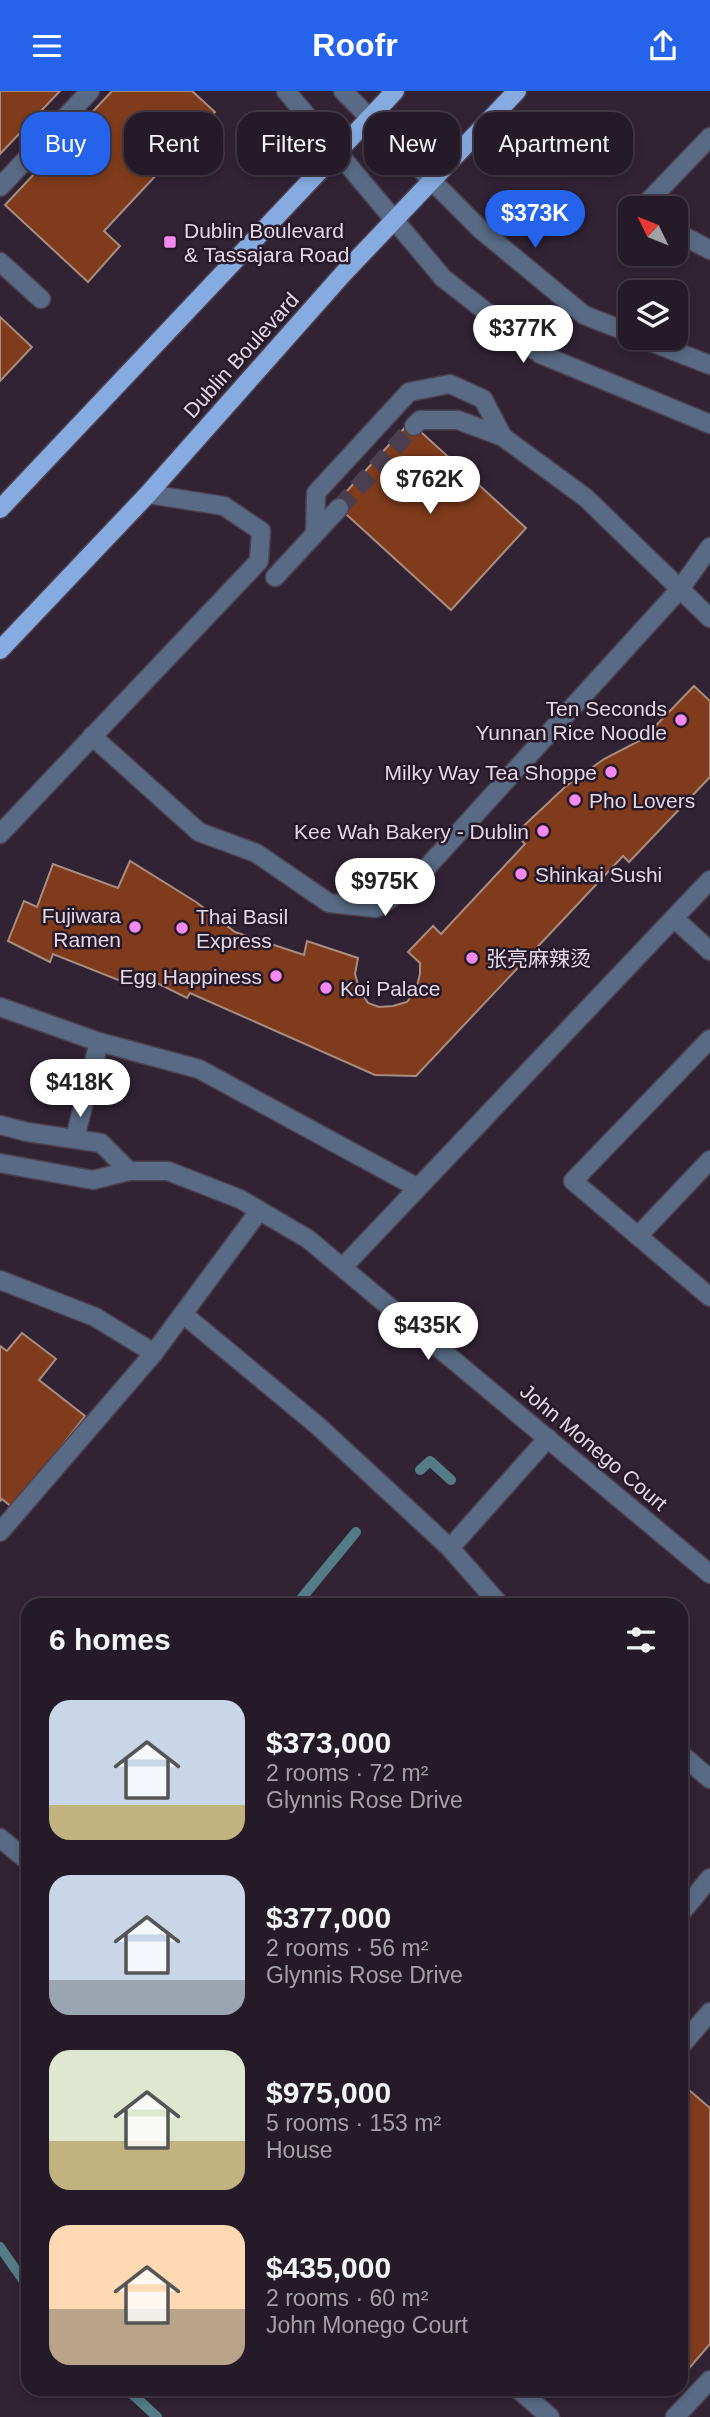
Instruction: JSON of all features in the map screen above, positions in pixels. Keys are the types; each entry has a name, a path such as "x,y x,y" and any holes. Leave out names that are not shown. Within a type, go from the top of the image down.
{"main road":[{"path":"376,112 395,91"},
{"name":"Dublin Boulevard","path":"0,650 148,494 342,275 517,91"},
{"path":"350,139 364,124"},
{"path":"0,509 315,175"}],"street":[{"path":"0,187 90,91"},
{"path":"286,91 304,112"},
{"path":"343,91 364,112"},
{"path":"653,196 710,137"},
{"path":"350,168 443,278 540,354 710,424"},
{"path":"427,175 480,229 584,315 618,328"},
{"path":"688,238 710,250"},
{"path":"0,261 41,299"},
{"path":"672,350 710,365"},
{"path":"315,534 316,493 409,392 450,384 483,399 503,437"},
{"path":"414,426 420,420 458,420 503,437 586,499 710,618"},
{"path":"0,834 259,561 261,531 224,506 148,494"},
{"path":"275,577 339,508"},
{"path":"92,736 200,832 256,853 329,903 376,908 410,886 680,589 710,547"},
{"path":"343,1268 710,880"},
{"path":"674,918 710,951"},
{"path":"0,1007 99,1042 199,1069 418,1188"},
{"path":"710,1039 573,1181 710,1297"},
{"path":"75,1138 99,1042"},
{"path":"0,1125 27,1132 101,1143 129,1171"},
{"path":"638,1236 710,1160"},
{"name":"John Monego Court","path":"0,1163 93,1180 129,1171 168,1171 240,1199 308,1239 710,1574"},
{"path":"0,1532 154,1353 260,1211"},
{"path":"0,1280 95,1317 154,1353"},
{"path":"183,1314 318,1426 450,1548 494,1598"},
{"path":"450,1548 548,1438"},
{"path":"688,1761 710,1779"},
{"path":"0,1838 21,1855"},
{"path":"688,1905 710,1878"},
{"path":"688,2038 710,2012"},
{"path":"675,2417 710,2380"},
{"path":"526,2396 550,2417"}],"building":[{"path":"0,91 60,91 40,112 21,112 21,132 0,154"},
{"path":"112,91 192,91 215,112 124,112 124,175 156,175 104,231 120,246 88,282 5,205 33,175 110,175 110,112 92,112"},
{"path":"0,317 32,347 0,381"},
{"path":"410,422 526,528 451,610 335,504"},
{"path":"694,686 710,701 710,777 629,862 623,856 416,1076 375,1075 190,993 187,998 145,977 141,989 53,954 50,962 8,941 24,901 37,907 53,864 118,888 130,861 196,902 235,932 304,955 307,941 358,958 355,974 368,1003 379,1007 407,1002 416,990 420,974 420,963 408,952 433,926 441,934 525,844 515,834 565,787 604,759 643,739"},
{"path":"22,1333 56,1359 39,1380 85,1416 13,1508 2,1499 0,1501 0,1346 7,1351"},
{"path":"688,2089 710,2108 710,2344 688,2370"}],"waterway":[{"path":"420,1470 430,1461 451,1480"},
{"path":"302,1598 356,1532"},
{"path":"0,2247 21,2277"},
{"path":"134,2396 157,2417"}],"tunnel":[{"path":"339,508 414,426"}],"place":[{"name":"Dublin Boulevard & Tassajara Road","path":"170,242"},
{"name":"Ten Seconds Yunnan Rice Noodle","path":"681,720"},
{"name":"Milky Way Tea Shoppe","path":"611,772"},
{"name":"Pho Lovers","path":"575,800"},
{"name":"Kee Wah Bakery - Dublin","path":"543,831"},
{"name":"Shinkai Sushi","path":"521,874"},
{"name":"Fujiwara Ramen","path":"135,927"},
{"name":"Thai Basil Express","path":"182,928"},
{"name":"张亮麻辣烫","path":"472,958"},
{"name":"Egg Happiness","path":"276,976"},
{"name":"Koi Palace","path":"326,988"}]}
